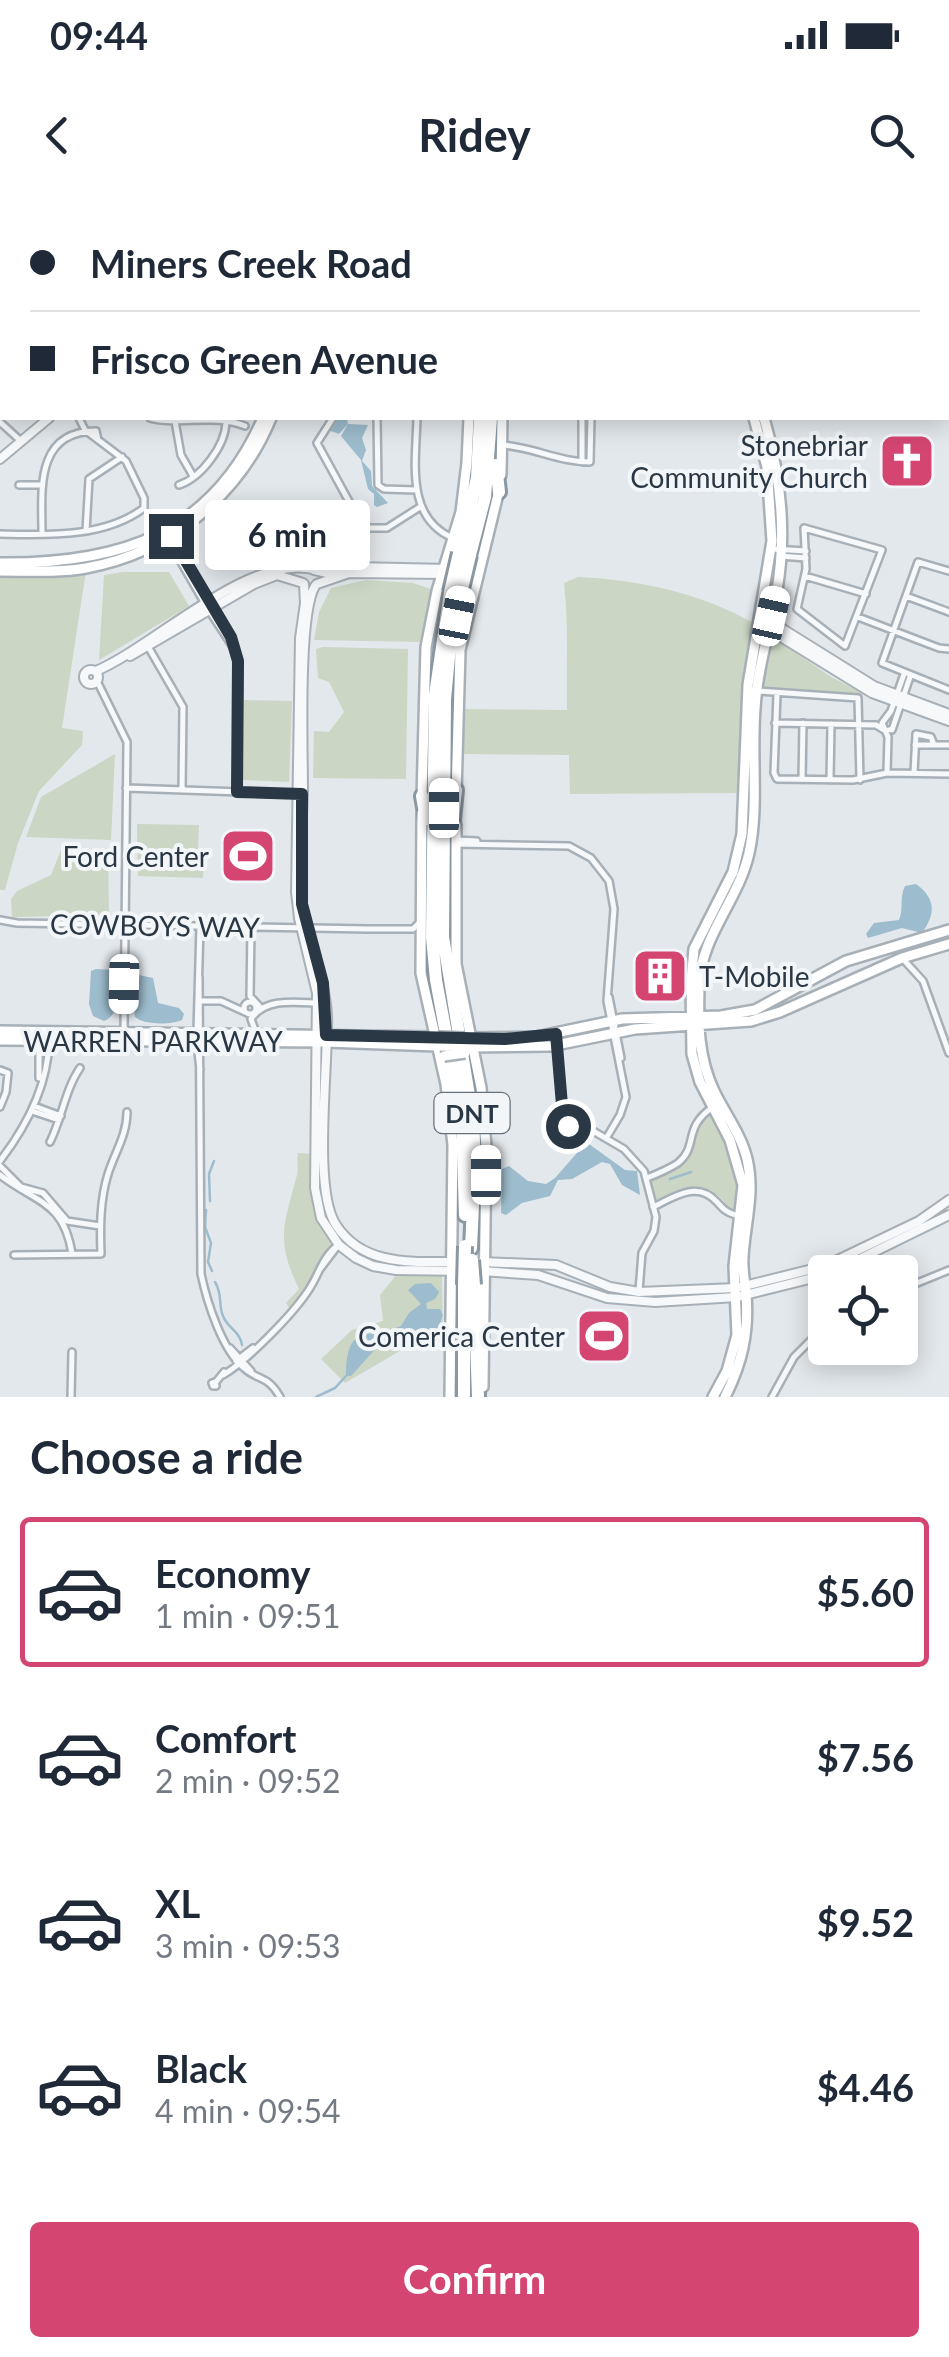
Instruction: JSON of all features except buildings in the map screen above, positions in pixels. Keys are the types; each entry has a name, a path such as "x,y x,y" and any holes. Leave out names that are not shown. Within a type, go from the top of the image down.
{"highway":[{"path":"462,500 473,460 474,420"},
{"name":"DNT","path":"466,555 477,478 474,420"},
{"path":"496,420 498,492"},
{"name":"DNT","path":"469,1246 464,1141 438,1039 432,937 434,713 438,653 485,497 496,420"},
{"name":"DNT","path":"455,592 446,699 443,916 448,982 474,1130 467,1397"},
{"path":"448,982 456,790"},
{"path":"422,796 426,823 426,936 438,1039"},
{"path":"469,1285 481,1397"},
{"name":"DNT","path":"467,1397 464,1309 469,1285"},
{"path":"453,1397 464,1309"}],"main road":[{"path":"218,493 231,488 266,420"},
{"path":"481,1397 486,1267 484,1112 475,1060 466,1039 455,947 457,682 463,631 455,592 443,571 466,555 498,492 502,446 496,420"},
{"path":"755,420 766,444"},
{"path":"752,690 764,651 776,553 776,501 764,420"},
{"path":"0,571 84,568 138,553 168,535 218,493 259,436"},
{"path":"453,1397 451,1115 421,973 418,929 423,680 455,592 479,575 454,538 462,500"},
{"path":"0,563 91,559 168,535"},
{"path":"725,1397 744,1352 741,1292 734,1266 750,1180 747,1159 717,1106 702,1062 692,961 737,874 748,799 752,690 768,624"},
{"name":"WARREN PARKWAY","path":"695,1021 754,1010 846,961 949,930"},
{"name":"WARREN PARKWAY","path":"199,1037 229,1041 412,1037 556,1040 614,1027 750,1021 902,958 949,944"},
{"path":"900,946 902,958"},
{"path":"794,991 801,1002"},
{"name":"WARREN PARKWAY","path":"0,1031 44,1036"},
{"name":"WARREN PARKWAY","path":"0,1040 242,1033 382,1046 438,1039"},
{"path":"229,1041 254,1038 256,1034"},
{"path":"382,1046 386,1040 412,1037"},
{"path":"438,1039 466,1039"},
{"path":"452,1206 458,1254 481,1254 486,1241"},
{"path":"451,1296 458,1279 476,1278 481,1282 484,1306"},
{"path":"714,1397 735,1345 741,1292"}],"street":[{"path":"0,459 47,420"},
{"path":"0,534 86,531 131,516 146,505 122,456 85,430 80,420"},
{"path":"167,420 180,420"},
{"path":"204,420 245,426"},
{"path":"332,420 318,443 352,507 343,528 343,568"},
{"path":"377,420 378,485 386,490 416,490"},
{"path":"416,420 416,490 420,507 434,527 454,538"},
{"path":"582,420 582,462"},
{"path":"502,446 530,447 590,462 591,420"},
{"path":"175,421 182,455 193,476"},
{"path":"0,422 22,442"},
{"path":"179,485 186,483 223,442 226,423"},
{"path":"42,534 42,485 48,457 85,430"},
{"path":"582,449 590,448"},
{"path":"86,531 89,480 122,456"},
{"path":"19,486 42,485"},
{"path":"343,528 387,528 420,507"},
{"path":"804,528 882,550 866,594 845,646 796,609 804,576 804,528"},
{"path":"168,535 238,661 237,792"},
{"path":"776,553 806,555"},
{"path":"949,571 918,562 882,663 949,690"},
{"path":"124,1036 126,742 96,679 146,644 270,571 296,567 328,573 343,568 479,575"},
{"path":"304,928 299,859 303,584 304,572 314,570"},
{"path":"304,630 310,596 320,576 314,570"},
{"path":"209,606 273,576 288,576 303,584 316,585 345,574 380,570"},
{"path":"804,576 866,594"},
{"path":"906,596 949,612"},
{"path":"858,617 949,649"},
{"path":"768,624 897,700"},
{"path":"768,624 858,686 949,718"},
{"path":"146,644 182,707 182,790"},
{"path":"887,772 890,727 907,676"},
{"path":"752,690 858,698 860,780"},
{"path":"777,694 775,778 860,780 887,772 949,774"},
{"path":"884,720 897,700"},
{"path":"876,724 890,719 890,727"},
{"path":"775,723 890,727"},
{"path":"802,780 803,724"},
{"path":"830,780 831,724"},
{"path":"914,773 919,733 933,738 934,745"},
{"path":"915,745 949,745"},
{"path":"126,788 300,794"},
{"path":"455,842 560,844 583,852 598,865 611,886 614,902 609,998 625,1103 606,1137"},
{"path":"299,859 296,884 304,928 326,1002 316,1203 326,1229 367,1254 396,1265 486,1267 542,1263 638,1297 741,1292"},
{"path":"296,884 302,899"},
{"name":"COWBOYS WAY","path":"0,923 418,929"},
{"path":"200,926 201,1274 217,1326 230,1348 246,1372 270,1381 280,1397"},
{"path":"242,1033 253,1007 251,926"},
{"path":"902,958 923,981 949,1053"},
{"path":"317,970 322,1039"},
{"path":"199,1001 237,1007 318,1003"},
{"path":"237,1007 245,1012 256,1034"},
{"path":"245,1012 253,1007"},
{"path":"44,1036 39,1085 28,1124 0,1164 22,1187 43,1193 67,1221 100,1226"},
{"path":"556,1040 565,1114 606,1137 640,1164 647,1178 654,1208 654,1231 642,1254 638,1297"},
{"path":"50,1142 71,1081 80,1068"},
{"path":"0,1107 6,1092 6,1071"},
{"path":"647,1178 680,1161 688,1150 696,1122 717,1106"},
{"path":"33,1109 60,1118"},
{"path":"14,1255 101,1254 104,1190 126,1127 126,1112"},
{"path":"0,1175 47,1204 66,1229 72,1254"},
{"path":"654,1208 693,1190 715,1199 724,1212 745,1217"},
{"path":"892,1239 949,1200"},
{"path":"861,1255 949,1216"},
{"path":"216,1382 305,1296 326,1256 342,1241"},
{"path":"486,1267 538,1274 607,1298 741,1292 808,1277"},
{"path":"564,1284 569,1270"},
{"path":"918,1283 949,1270"},
{"path":"772,1397 794,1357 808,1343"},
{"path":"70,1397 72,1352"}],"green space":[{"path":"86,571 62,728 83,731 82,745 39,791 5,890 0,890 0,574"},
{"path":"169,572 189,606 99,660 104,575"},
{"path":"578,577 670,590 714,604 755,624 743,700 740,793 570,794 569,755 462,754 463,709 567,710 564,583"},
{"path":"366,580 413,583 431,589 420,642 314,640 319,612 331,588"},
{"path":"776,639 831,677 865,694 762,687 771,641"},
{"path":"316,649 408,649 406,779 313,778 314,731 329,732 344,712 329,682 318,678"},
{"path":"244,700 292,701 289,782 242,780"},
{"path":"115,754 111,840 26,837 41,797"},
{"path":"137,824 199,825 198,850 204,851 203,878 138,876"},
{"path":"108,848 109,915 12,917 11,899 17,891 51,875 61,850"},
{"path":"706,1114 715,1117 733,1161 739,1197 739,1209 735,1212 722,1205 724,1201 715,1194 699,1187 682,1189 655,1201 651,1179 685,1161 696,1139 698,1132 694,1130"},
{"path":"298,1153 313,1154 313,1193 334,1243 290,1309 286,1303 299,1289 287,1257 284,1232"},
{"path":"398,1273 442,1273 443,1341 405,1348 345,1383 321,1359 352,1330 383,1321 380,1295"}],"water":[{"path":"336,420 347,420 339,434 328,430"},
{"path":"348,424 368,425 362,438 366,450 362,461 371,471 372,486 388,503 374,505 374,494 368,489 361,460 341,436"},
{"path":"916,884 928,895 932,907 922,933 902,928 868,938 866,934 874,923 899,920 905,886"},
{"path":"113,970 116,984 116,1006 104,1021 93,1016 89,1004 91,971"},
{"path":"139,975 153,978 158,1003 179,1008 184,1014 182,1020 158,1023 135,1017 131,985"},
{"path":"589,1144 625,1170 637,1171 640,1195 622,1185 610,1164 602,1162 572,1179 558,1180 550,1196 522,1203 506,1215 501,1213 502,1169 509,1166 528,1181 546,1184"},
{"path":"431,1283 439,1292 426,1303 427,1309 440,1309 443,1315 438,1329 405,1341 396,1336 379,1345 351,1376 346,1376 354,1341 401,1326 421,1304 408,1290 415,1284"}],"waterway":[{"path":"210,1201 209,1174 214,1161"},
{"path":"670,1179 691,1172"},
{"path":"206,1210 205,1227 211,1243 208,1262 212,1271"},
{"path":"215,1282 223,1316 242,1345"},
{"path":"316,1397 335,1388 346,1376"}],"place":[{"name":"Stonebriar Community Church","path":"907,461"},
{"name":"Ford Center","path":"248,856"},
{"name":"T-Mobile","path":"660,976"},
{"name":"Comerica Center","path":"604,1336"}],"route":[{"path":"171,536 231,637 238,661 237,792 302,794 302,904 323,983 326,1035 505,1039 556,1034 562,1105 570,1115 568,1126"}]}
